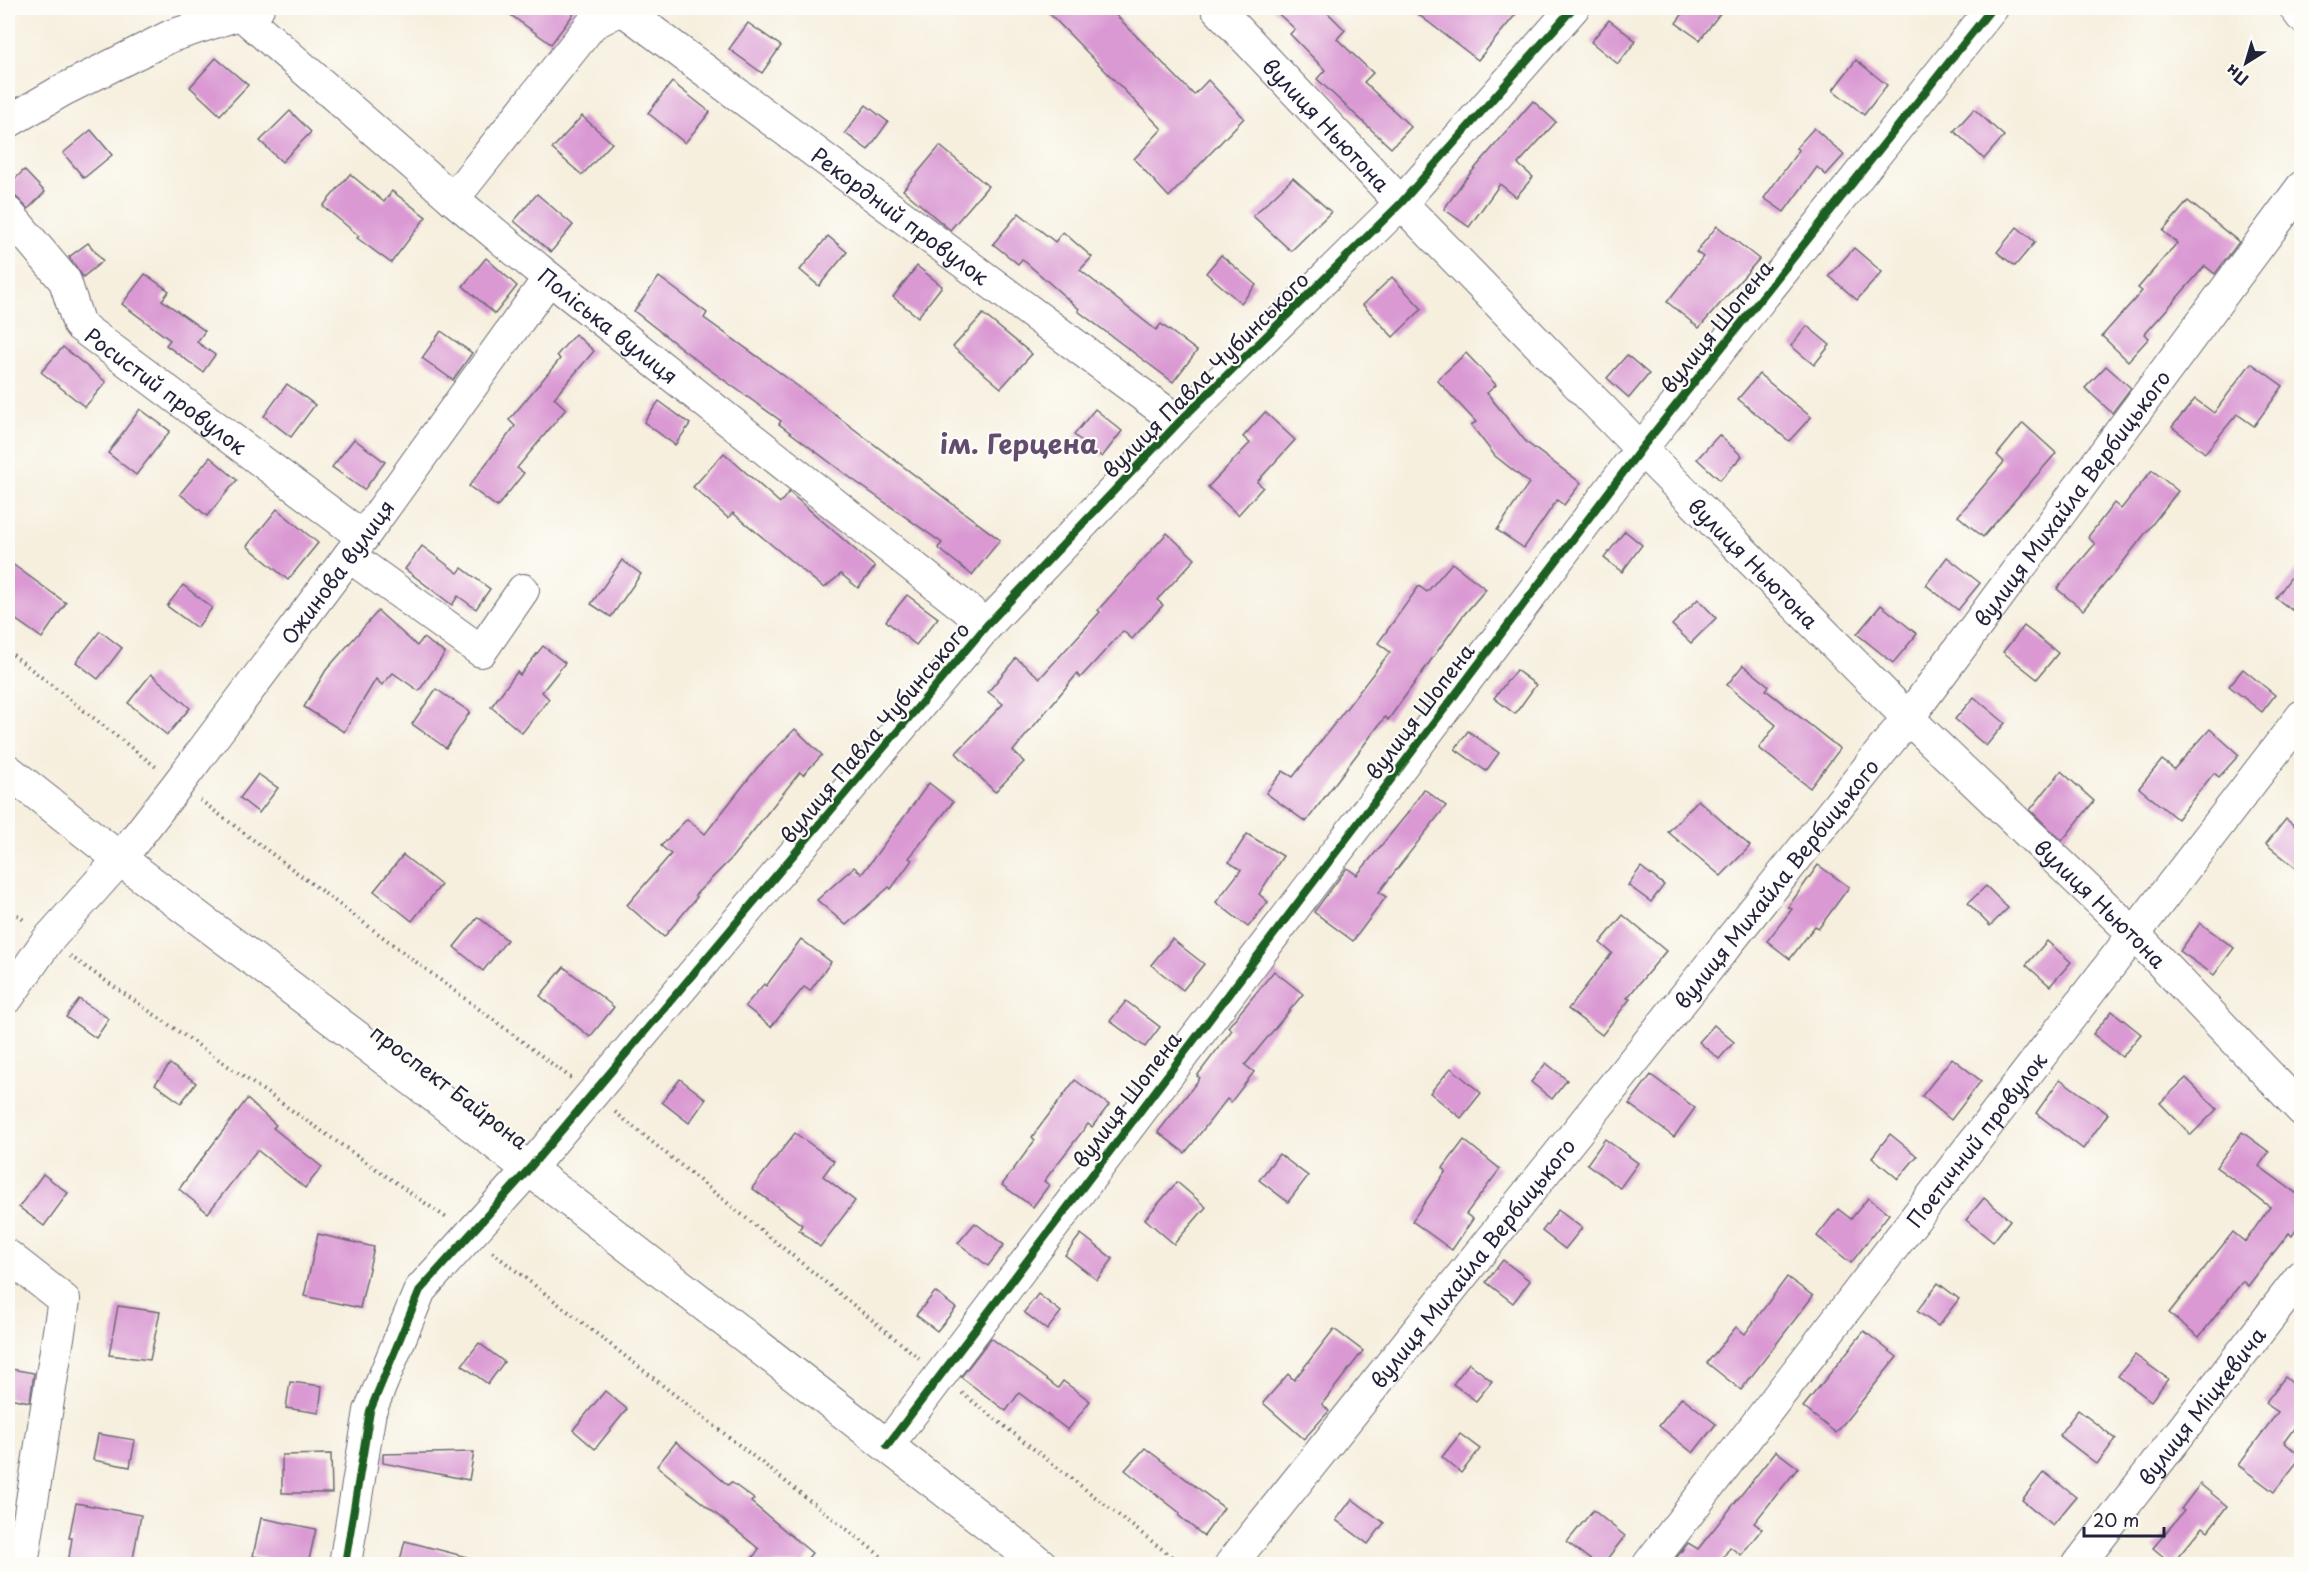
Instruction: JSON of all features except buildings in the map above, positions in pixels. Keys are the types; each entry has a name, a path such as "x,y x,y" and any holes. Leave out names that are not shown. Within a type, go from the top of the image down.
{"main road":[{"path":"2296,8 2301,16"},
{"name":"проспект Байрона","path":"8,771 120,859 529,1169 1040,1564"}],"street":[{"name":"Рекордний провулок","path":"453,199 592,24 621,8 1179,422"},
{"name":"вулиця Ньютона","path":"1217,8 1401,203 1641,449 1908,718 2135,935 2301,1110"},
{"name":"вулиця Павла Чубинського","path":"345,1564 370,1411 420,1290 529,1169 987,626 1179,422 1401,203 1573,8"},
{"name":"вулиця Шопена","path":"887,1446 1641,449 1992,8"},
{"name":"Поліська вулиця","path":"249,10 453,199 987,626"},
{"path":"8,122 63,90 161,41 189,18 249,10"},
{"name":"вулиця Михайла Вербицького","path":"1231,1564 1908,718 2301,187"},
{"name":"Росистий провулок","path":"8,213 65,281 79,325 356,547 481,651 523,590"},
{"name":"Ожинова вулиця","path":"8,998 47,941 120,859 356,547 549,278"},
{"name":"Поетичний провулок","path":"1649,1564 2135,935 2301,716"},
{"path":"8,1256 64,1300 22,1564"},
{"name":"вулиця Міцкевича","path":"2079,1564 2301,1275"}],"cycle path":[{"path":"345,1564 370,1411 420,1290 529,1169 987,625 1179,422 1401,203 1573,8"},
{"path":"887,1446 1641,449 1992,8"}],"district":[{"name":"ім. Герцена","path":"1019,442"}]}
